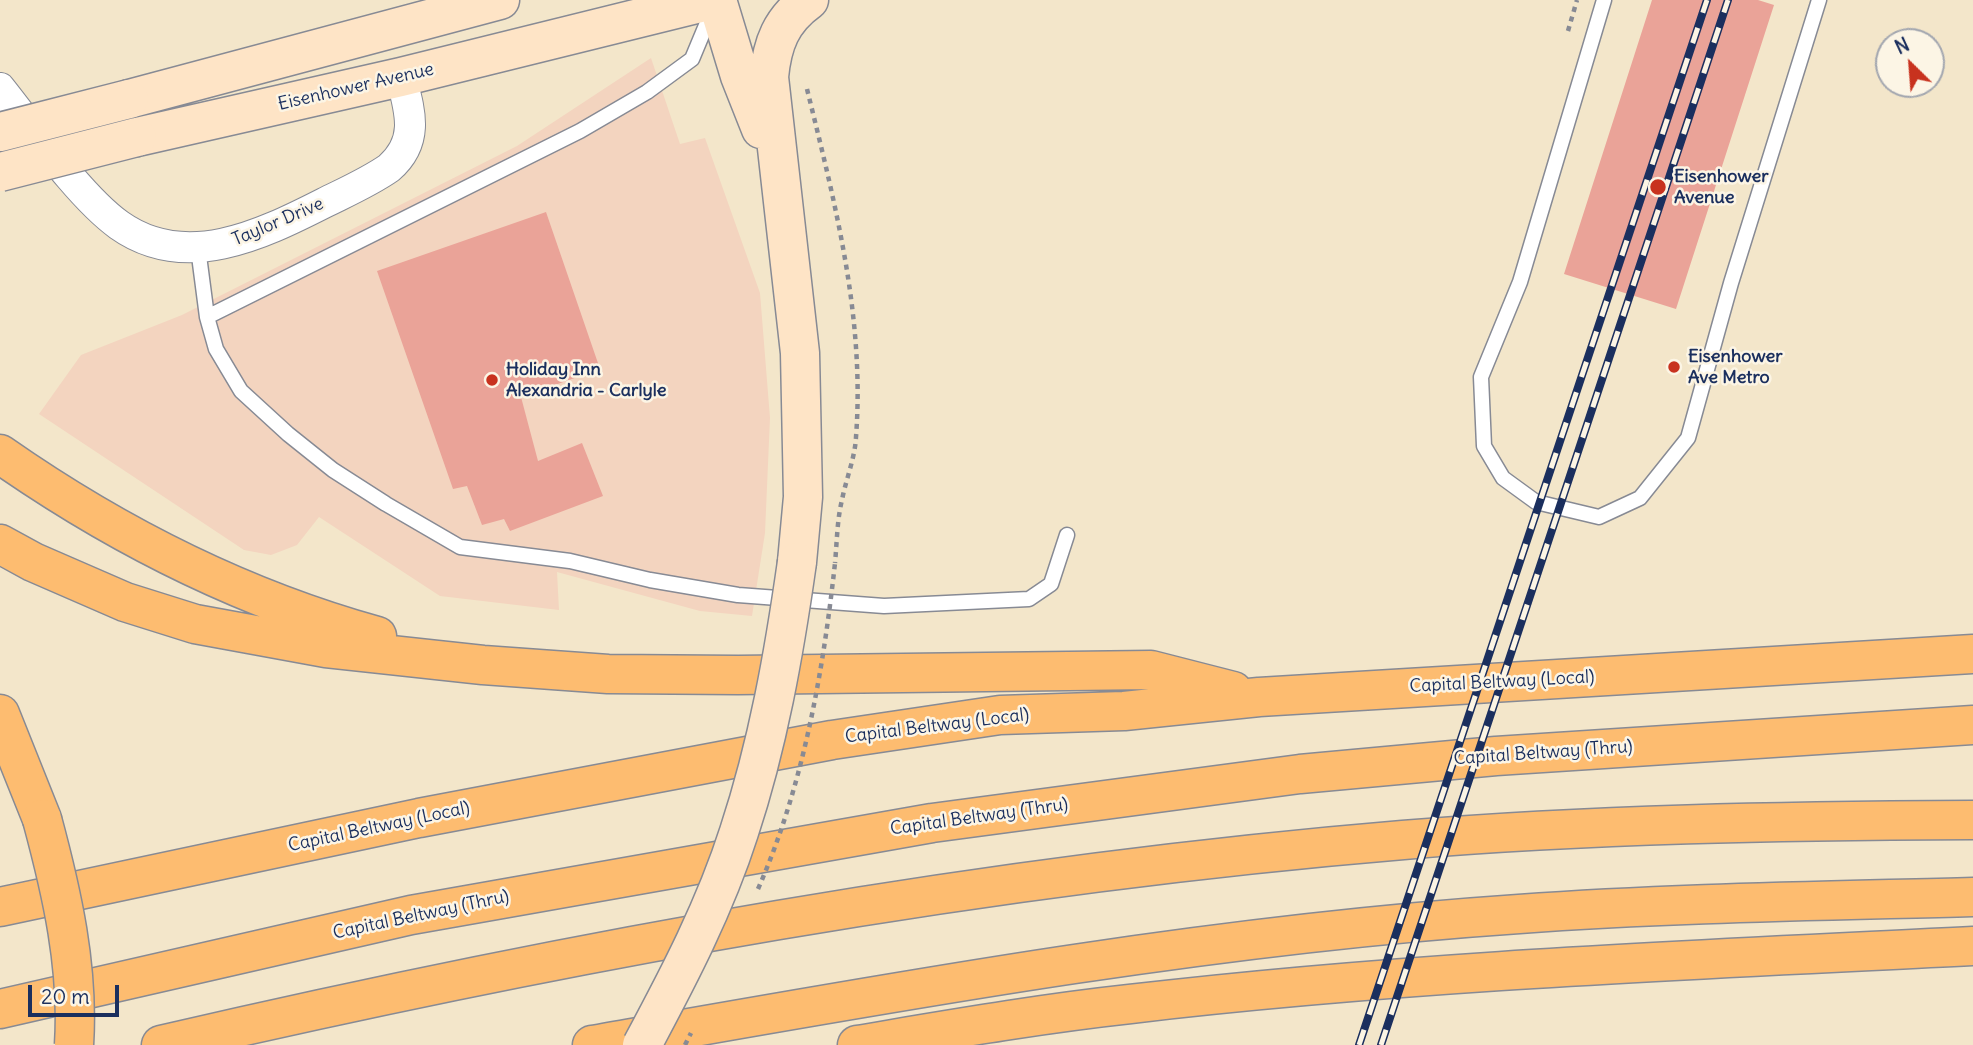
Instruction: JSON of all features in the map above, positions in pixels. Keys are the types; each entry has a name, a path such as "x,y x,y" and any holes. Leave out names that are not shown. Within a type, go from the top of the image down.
{"highway":[{"path":"0,454 121,532 192,568 269,601 352,629 483,665"},
{"path":"0,544 33,562 125,602 195,624 326,648 483,665 621,675 1151,670 1259,697"},
{"name":"Capital Beltway (Local)","path":"0,907 419,818 832,740 1000,715 1124,710 1259,697 1973,654"},
{"path":"0,715 23,766 42,819 60,885 75,990 74,1045"},
{"name":"Capital Beltway (Thru)","path":"0,1009 411,915 932,823 1352,769 1496,756 1973,725"},
{"path":"161,1045 421,987 582,955 830,911 1161,864 1407,840 1800,821 1973,820"},
{"path":"592,1045 938,984 1318,933 1517,914 1690,905 1973,897"},
{"path":"856,1045 1127,1004 1274,989 1485,971 1973,946"}],"main road":[{"path":"0,132 500,0"},
{"path":"715,0 740,76 781,184"},
{"name":"Eisenhower Avenue","path":"0,172 715,0"},
{"path":"642,1045 686,962 739,832 774,707 797,562 803,497 804,424 800,353 769,77 772,47 783,24 809,0"}],"street":[{"name":"Taylor Drive","path":"0,89 93,201 119,225 157,242 198,248 251,238 390,168 404,152 411,133 411,113 401,77"}],"lane":[{"path":"207,317 580,131 647,92 692,59 715,0"},
{"path":"1604,0 1520,282 1481,377 1483,446 1503,478 1536,502 1599,517 1640,498 1688,438 1731,283 1819,0"},
{"path":"198,248 207,317 216,349 241,391 333,470 460,547 570,561 650,580 738,595 884,606 1029,599 1051,584 1067,536"}],"path":[{"path":"1568,31 1577,0"},
{"path":"804,77 833,194 851,290 858,376 856,440 841,503 835,564"}],"shaded area":[{"path":"651,58 680,144 705,138 760,293 770,418 765,533 752,616 700,611 557,572 559,610 440,596 319,517 297,545 271,555 244,550 39,414 81,355 182,315 517,146"}],"building":[{"path":"1652,0 1758,0 1774,5 1676,309 1564,274"},
{"name":"Holiday Inn Alexandria - Carlyle","path":"546,212 600,369 521,397 538,461 582,443 603,496 510,531 504,519 482,525 467,486 453,489 377,271"}],"railway":[{"path":"1359,1045 1707,0"},
{"path":"1381,1045 1728,0"}],"place":[{"name":"Eisenhower Avenue","path":"1658,187"},
{"name":"Eisenhower Ave Metro","path":"1674,367"},
{"name":"Holiday Inn Alexandria - Carlyle","path":"492,380"}]}
